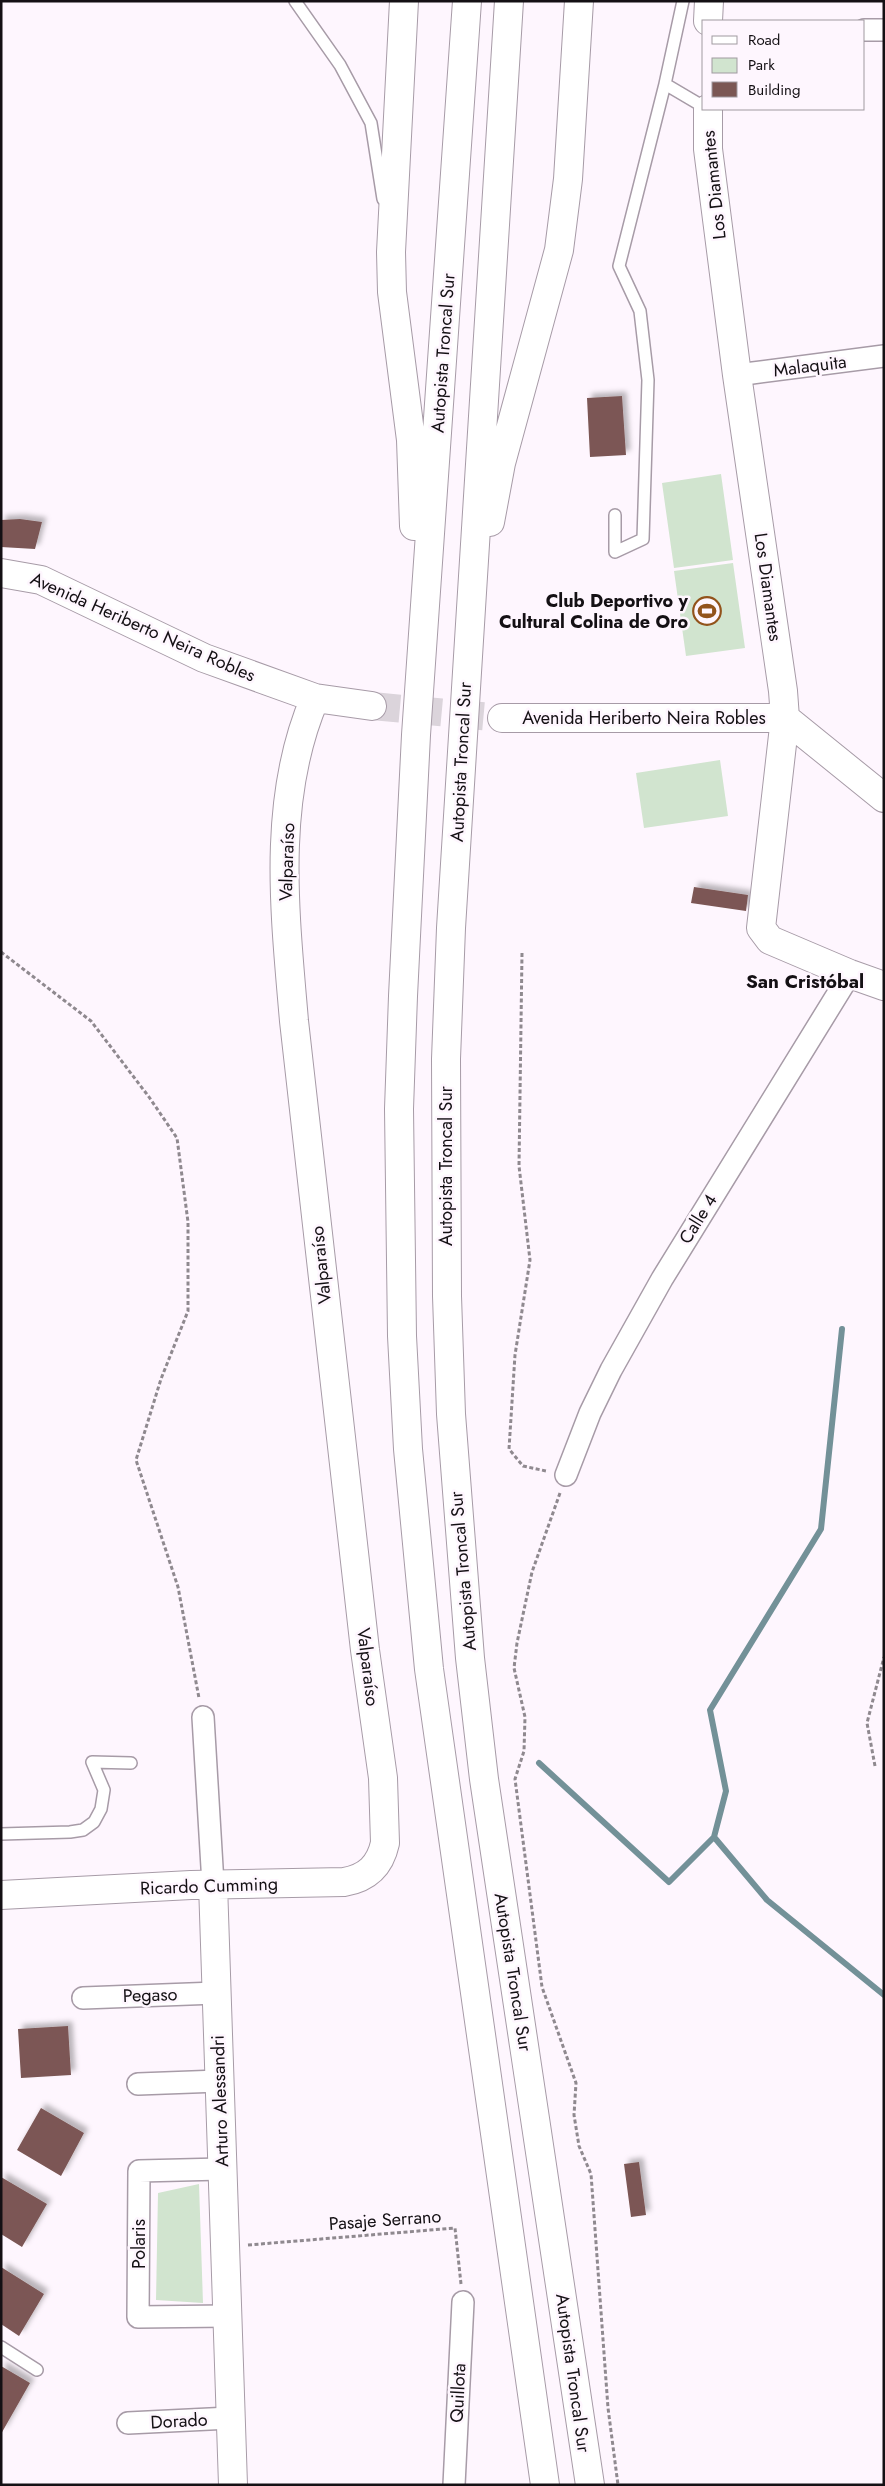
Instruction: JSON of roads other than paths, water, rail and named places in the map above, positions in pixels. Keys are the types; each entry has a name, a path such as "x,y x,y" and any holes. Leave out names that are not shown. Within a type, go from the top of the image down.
{"main road":[{"name":"Autopista Troncal Sur","path":"404,1 392,252 392,292 411,440 414,489 416,734"},
{"name":"Autopista Troncal Sur","path":"467,1 416,734 402,996 399,1109 402,1336 408,1449 429,1670 545,2485"},
{"name":"Autopista Troncal Sur","path":"509,1 467,648 446,1058 447,1296 459,1536 484,1779 590,2485"},
{"name":"Autopista Troncal Sur","path":"467,648 501,463 559,250 568,179 578,1"},
{"path":"708,20 709,1"},
{"name":"Los Diamantes","path":"706,110 708,149 737,375 783,691 785,718 761,928 770,940 850,974 884,986"},
{"name":"Avenida Heriberto Neira Robles","path":"1,573 41,580 204,658 315,698 372,706"},
{"name":"Valparaíso","path":"315,698 305,720 296,752 289,801 284,858 286,923 294,1021 364,1640 383,1778 385,1833"},
{"name":"Avenida Heriberto Neira Robles","path":"502,718 785,718"},
{"path":"785,718 884,798"},
{"name":"Ricardo Cumming","path":"1,1895 213,1884 354,1880 368,1873 378,1862 383,1853 385,1833"},
{"name":"Arturo Alessandri","path":"213,1884 232,2485"}],"street":[{"path":"865,30 884,30"},
{"name":"Malaquita","path":"737,375 884,356"},
{"name":"Calle 4","path":"566,1475 590,1413 611,1370 662,1279 850,974"},
{"name":"Arturo Alessandri","path":"203,1717 213,1884"},
{"name":"Pegaso","path":"83,1998 216,1993"},
{"path":"138,2084 219,2081"},
{"name":"Polaris","path":"222,2169 140,2171 138,2317 227,2316"},
{"name":"Quillota","path":"454,2485 462,2302"},
{"name":"Dorado","path":"128,2423 230,2418"}],"lane":[{"path":"295,1 340,65 371,123 392,252"},
{"path":"615,515 615,552 643,539 648,380 640,311 619,266 665,84 683,1"},
{"path":"665,84 702,107"},
{"path":"1,1834 83,1830 94,1822 102,1809 104,1790 92,1762 130,1763"},
{"path":"1,2347 37,2370"}],"waterway":[{"path":"539,1763 669,1882 714,1837 726,1791 710,1710 821,1529 842,1329"},
{"path":"714,1837 767,1900 884,1995"}],"tunnel":[{"path":"372,706 502,718"}],"place":[{"name":"Club Deportivo y Cultural Colina de Oro","path":"707,611"}],"district":[{"name":"San Cristóbal","path":"805,981"}]}
